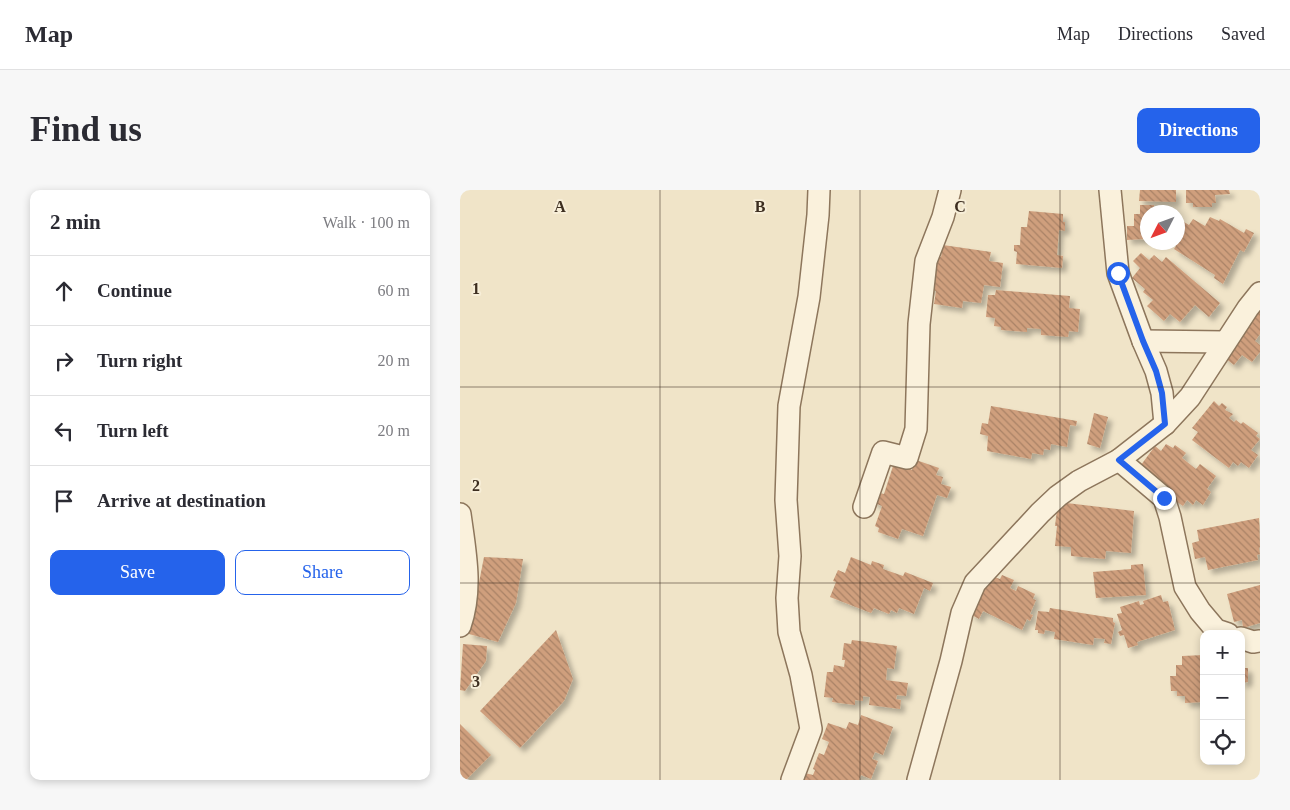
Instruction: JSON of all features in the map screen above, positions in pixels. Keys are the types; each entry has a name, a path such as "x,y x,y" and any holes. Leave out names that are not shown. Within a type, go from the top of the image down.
{"street":[{"path":"792,780 811,729 801,675 790,632 787,598 790,556 786,500 789,406 809,297 819,190"},
{"path":"864,507 883,452 907,458 916,429 918,324 926,261 943,217 950,190"},
{"path":"1110,190 1118,273 1156,371 1162,393 1165,424"},
{"path":"918,780 951,661 962,613 975,583 1058,496 1078,481 1119,460 1165,424 1190,397 1225,342 1260,293"},
{"path":"1143,341 1225,342"},
{"path":"1119,460 1164,498 1185,586 1200,611 1216,630"},
{"path":"460,514 468,573 466,601 460,626"},
{"path":"1245,639 1253,642 1260,641"}],"building":[{"path":"1140,190 1176,190 1176,202 1139,201"},
{"path":"1186,190 1229,190 1230,194 1215,195 1216,203 1212,203 1212,207 1193,207 1193,203 1186,203"},
{"path":"1029,211 1063,214 1065,231 1059,230 1057,255 1063,256 1062,268 1016,264 1017,252 1014,251 1014,245 1020,245 1021,227 1027,227"},
{"path":"1134,214 1140,214 1140,239 1127,240 1127,226 1134,226"},
{"path":"1210,217 1219,221 1220,219 1244,233 1246,229 1254,233 1244,252 1240,250 1223,284 1214,278 1215,275 1176,250 1185,250 1185,223 1189,225 1193,219 1205,226"},
{"path":"943,245 991,252 989,261 1003,263 1000,287 984,285 981,303 963,301 962,308 934,304 936,291 926,289 930,255 941,257"},
{"path":"1141,253 1149,260 1154,255 1162,262 1166,257 1220,303 1209,317 1195,305 1180,322 1170,314 1164,321 1147,306 1153,300 1143,292 1145,289 1132,278 1140,268 1133,261"},
{"path":"996,290 1070,296 1069,308 1080,309 1078,332 1069,331 1068,337 1041,335 1041,329 1027,328 1027,332 1001,330 1001,327 994,326 995,318 986,317 988,295 995,295"},
{"path":"1260,307 1260,334 1255,341 1260,345 1260,352 1252,362 1242,355 1234,365 1221,355"},
{"path":"1214,401 1219,406 1222,403 1227,407 1225,410 1233,414 1229,418 1234,422 1236,420 1241,424 1243,422 1258,433 1256,436 1260,439 1251,450 1258,455 1249,468 1241,462 1238,466 1233,462 1229,468 1192,440 1198,432 1192,428"},
{"path":"991,406 1077,421 1076,426 1070,425 1067,447 1051,444 1050,450 1044,449 1043,455 1032,453 1031,459 987,451 988,436 980,434 982,423 988,424"},
{"path":"1094,413 1108,417 1100,448 1087,444"},
{"path":"1166,444 1173,448 1175,445 1186,453 1182,458 1196,469 1200,464 1216,476 1207,489 1211,492 1203,505 1196,500 1193,505 1187,500 1183,506 1144,478 1150,470 1141,465 1155,446 1161,451"},
{"path":"916,460 939,468 936,475 943,477 941,484 951,487 947,498 937,495 923,536 902,529 898,539 878,532 879,528 875,526 882,506 872,502 875,492 884,494 894,463 912,470"},
{"path":"1058,502 1134,511 1131,553 1106,551 1105,559 1071,556 1071,547 1055,546"},
{"path":"1259,518 1260,554 1257,555 1258,560 1208,570 1205,557 1195,559 1192,543 1199,541 1197,530"},
{"path":"484,557 523,559 516,603 498,642 469,634"},
{"path":"851,557 871,565 872,561 884,565 883,569 903,576 905,572 933,583 930,591 924,588 914,614 899,608 897,613 891,610 889,614 874,608 871,613 830,597 836,582 833,581 838,570 845,573"},
{"path":"1143,564 1146,595 1096,598 1093,572 1131,569 1131,565"},
{"path":"1002,575 1014,580 1010,588 1016,591 1018,586 1035,594 1033,599 1036,600 1030,614 1033,615 1030,621 1027,619 1022,630 983,611 979,619 970,614 986,580 991,582 994,577 1000,579"},
{"path":"1260,585 1260,623 1243,628 1242,620 1234,622 1227,594"},
{"path":"1161,595 1163,602 1168,601 1175,630 1137,642 1138,645 1128,648 1124,635 1120,636 1118,632 1122,630 1117,614 1122,613 1120,607 1139,601 1140,605 1144,604 1143,601"},
{"path":"1050,608 1113,618 1115,623 1111,644 1104,643 1105,639 1094,638 1093,645 1054,639 1055,632 1045,630 1044,634 1038,633 1038,630 1035,630 1038,611 1049,612"},
{"path":"556,630 573,679 564,701 520,748 480,711"},
{"path":"852,640 897,646 894,669 887,668 886,680 908,683 906,696 897,695 896,699 901,700 900,709 869,705 870,697 863,696 863,701 855,700 855,705 832,702 833,698 824,697 827,672 833,672 834,665 844,667 845,660 842,660 844,643 851,644"},
{"path":"463,644 487,646 486,661 465,691 460,690"},
{"path":"1200,655 1200,702 1185,703 1185,696 1177,696 1177,691 1171,691 1170,676 1176,676 1176,665 1182,665 1182,656"},
{"path":"1245,668 1248,668 1248,682 1245,682"},
{"path":"861,715 893,727 883,755 875,752 872,759 878,761 871,779 861,775 859,780 803,780 805,773 813,775 815,770 813,769 819,753 824,755 829,742 822,739 828,723 846,729 849,722 858,725"},
{"path":"460,724 491,755 466,780 460,780"}],"route":[{"path":"1118,273 1156,371 1162,393 1165,424 1119,460 1164,498"}]}
